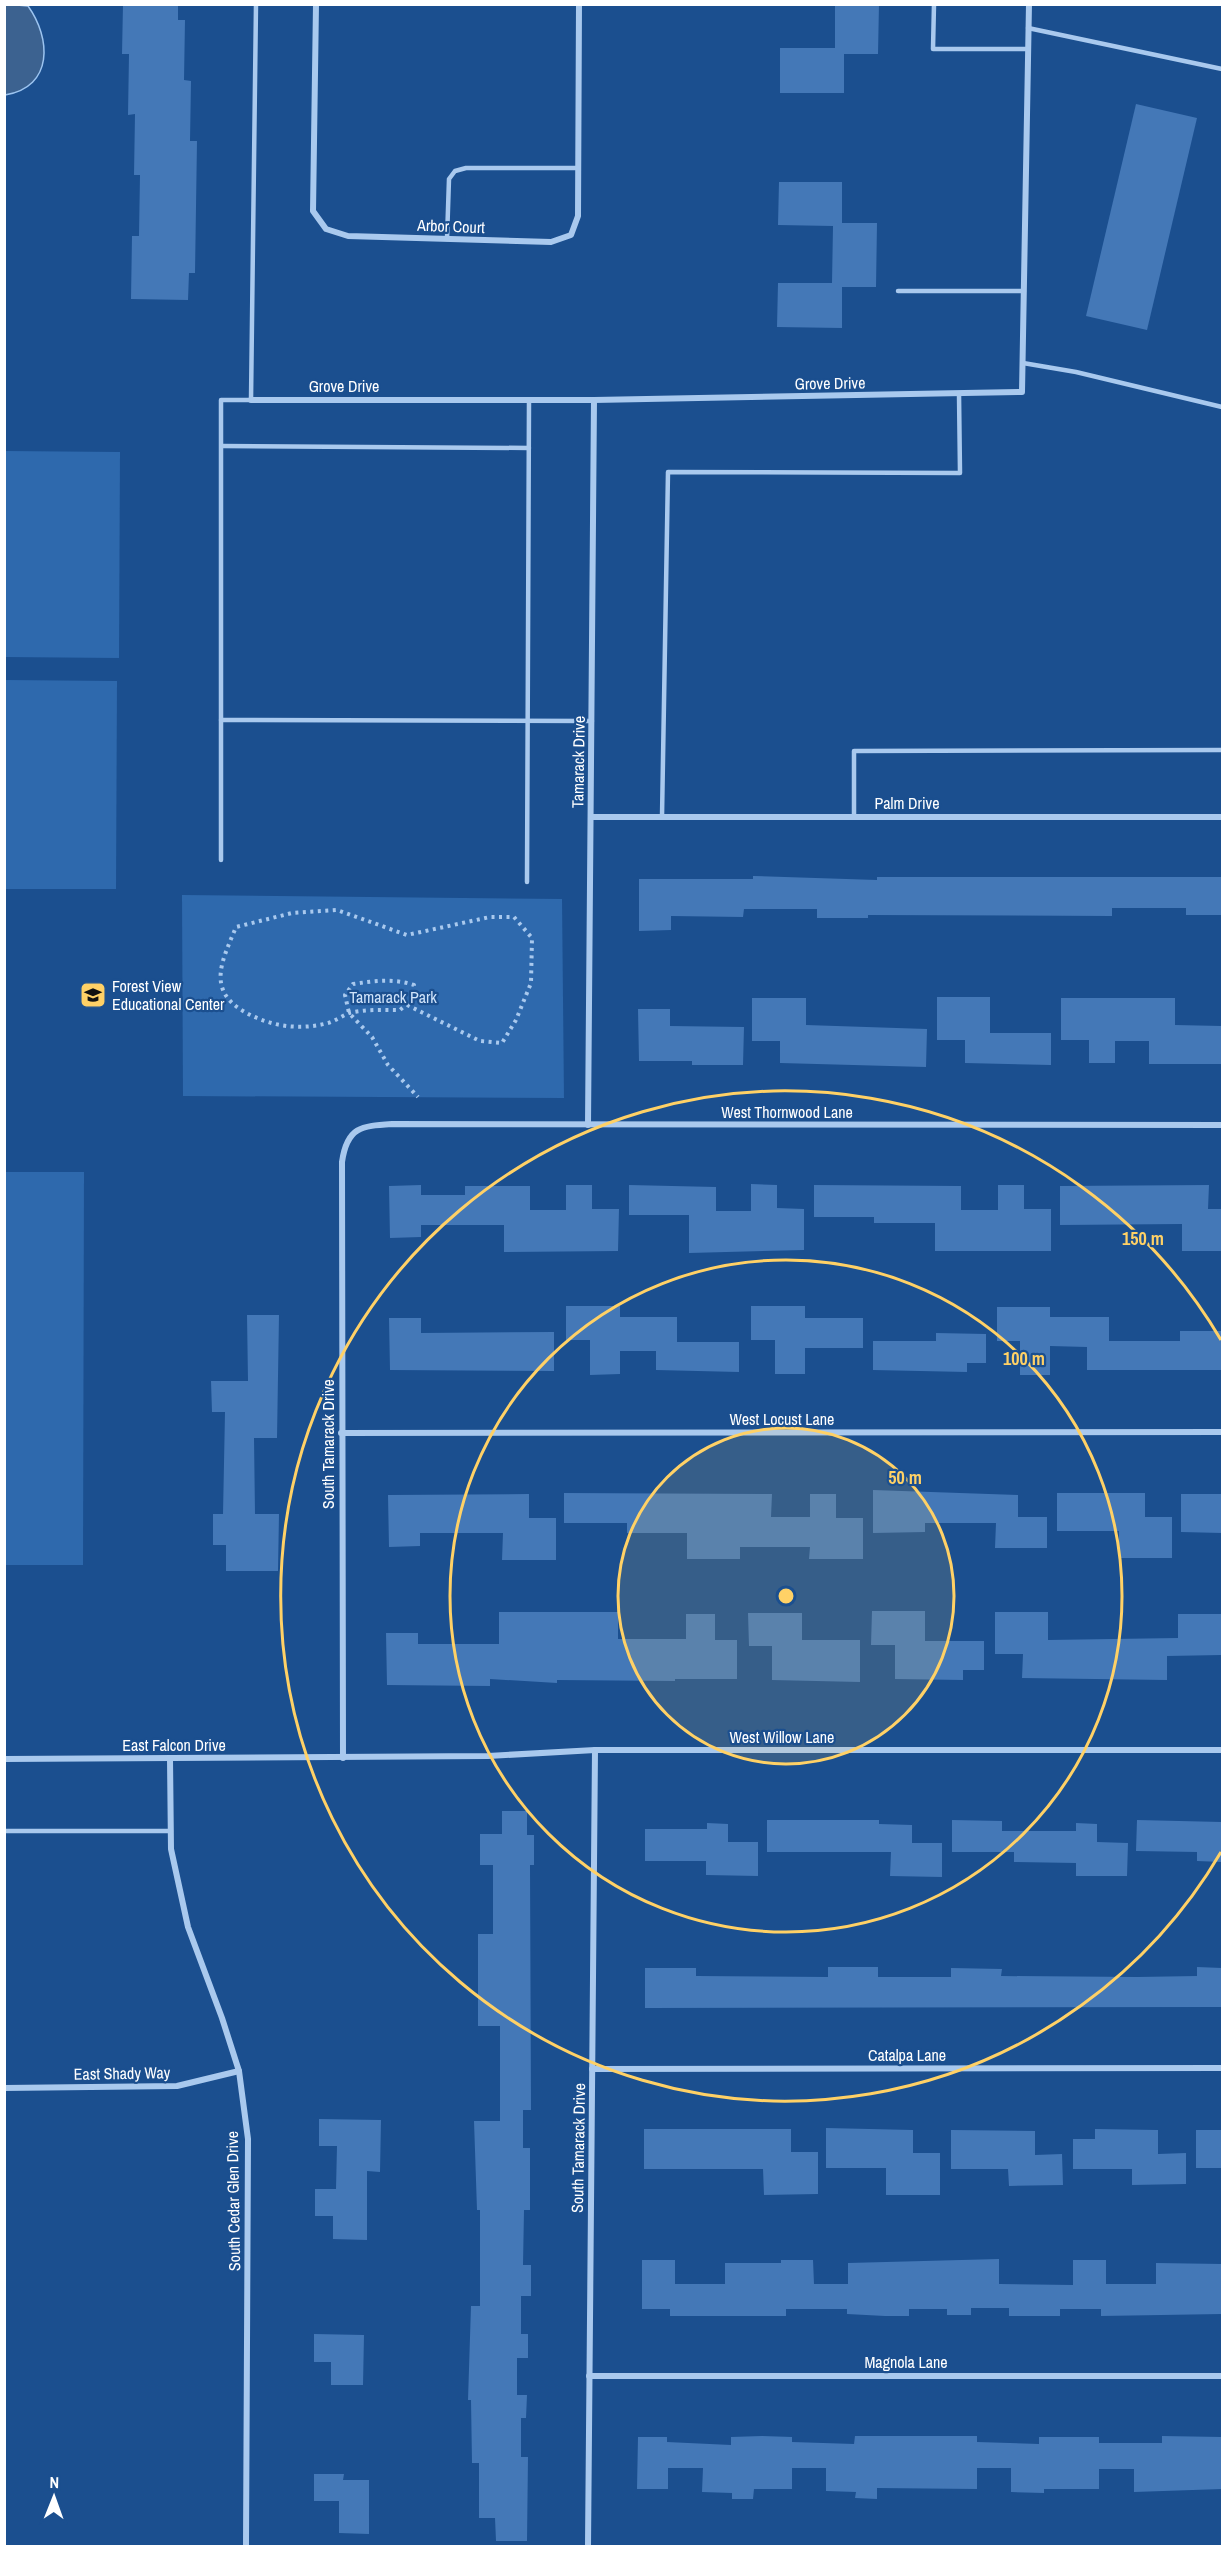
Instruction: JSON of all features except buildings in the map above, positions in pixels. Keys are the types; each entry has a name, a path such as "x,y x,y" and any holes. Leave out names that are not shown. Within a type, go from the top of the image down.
{"street":[{"name":"Arbor Court","path":"316,4 313,211 326,229 348,236 551,242 571,235 578,216 579,4"},
{"name":"Grove Drive","path":"251,400 594,400 1022,392 1029,4"},
{"name":"Tamarack Drive","path":"588,1125 594,400"},
{"name":"Palm Drive","path":"591,817 1222,817"},
{"name":"West Thornwood Lane","path":"354,1132 364,1127 392,1124 1222,1125"},
{"name":"South Tamarack Drive","path":"343,1758 342,1162 344,1149 354,1132"},
{"name":"West Locust Lane","path":"341,1433 1222,1432"},
{"name":"South Tamarack Drive","path":"588,2547 596,1750"},
{"name":"West Willow Lane","path":"343,1758 488,1756 596,1750 1222,1750"},
{"name":"East Falcon Drive","path":"4,1759 343,1758"},
{"name":"South Cedar Glen Drive","path":"170,1759 171,1849 188,1928 222,2018 238,2071 248,2139 246,2547"},
{"name":"Catalpa Lane","path":"592,2069 1222,2068"},
{"name":"East Shady Way","path":"4,2088 177,2086 238,2071"},
{"name":"Magnola Lane","path":"589,2376 1222,2376"}],"lane":[{"path":"221,860 222,400 251,400 256,4"},
{"path":"934,4 933,49 1028,49"},
{"path":"1028,28 1222,69"},
{"path":"447,239 449,179 455,171 466,168 578,168"},
{"path":"898,291 1024,291"},
{"path":"1023,363 1076,372 1222,407"},
{"path":"662,817 668,472 960,473 958,394"},
{"path":"527,882 529,400"},
{"path":"222,446 529,448"},
{"path":"221,720 592,721"},
{"path":"854,817 855,751 1222,750"},
{"path":"4,1831 171,1831"}],"path":[{"path":"407,1005 480,1041 502,1043 516,1020 531,983 532,938 514,917 490,917 407,935 337,910 292,913 236,927 221,965 222,989 230,1003 279,1028 327,1023 349,1013 376,1009 400,1011 413,999 414,985 400,981 378,980 352,984 345,995 349,1013 372,1037 388,1065 418,1097"}],"green space":[{"path":"5,451 120,452 119,658 5,657"},
{"path":"5,680 117,681 116,889 5,889"},
{"name":"Tamarack Park","path":"182,895 562,899 564,1098 183,1096"},
{"path":"5,1172 84,1172 83,1565 5,1565"}],"shaded area":[{"path":"5,4 28,6 41,32 44,60 40,72 32,82 21,90 5,95"}],"place":[{"name":"Forest View Educational Center","path":"93,995"}]}
